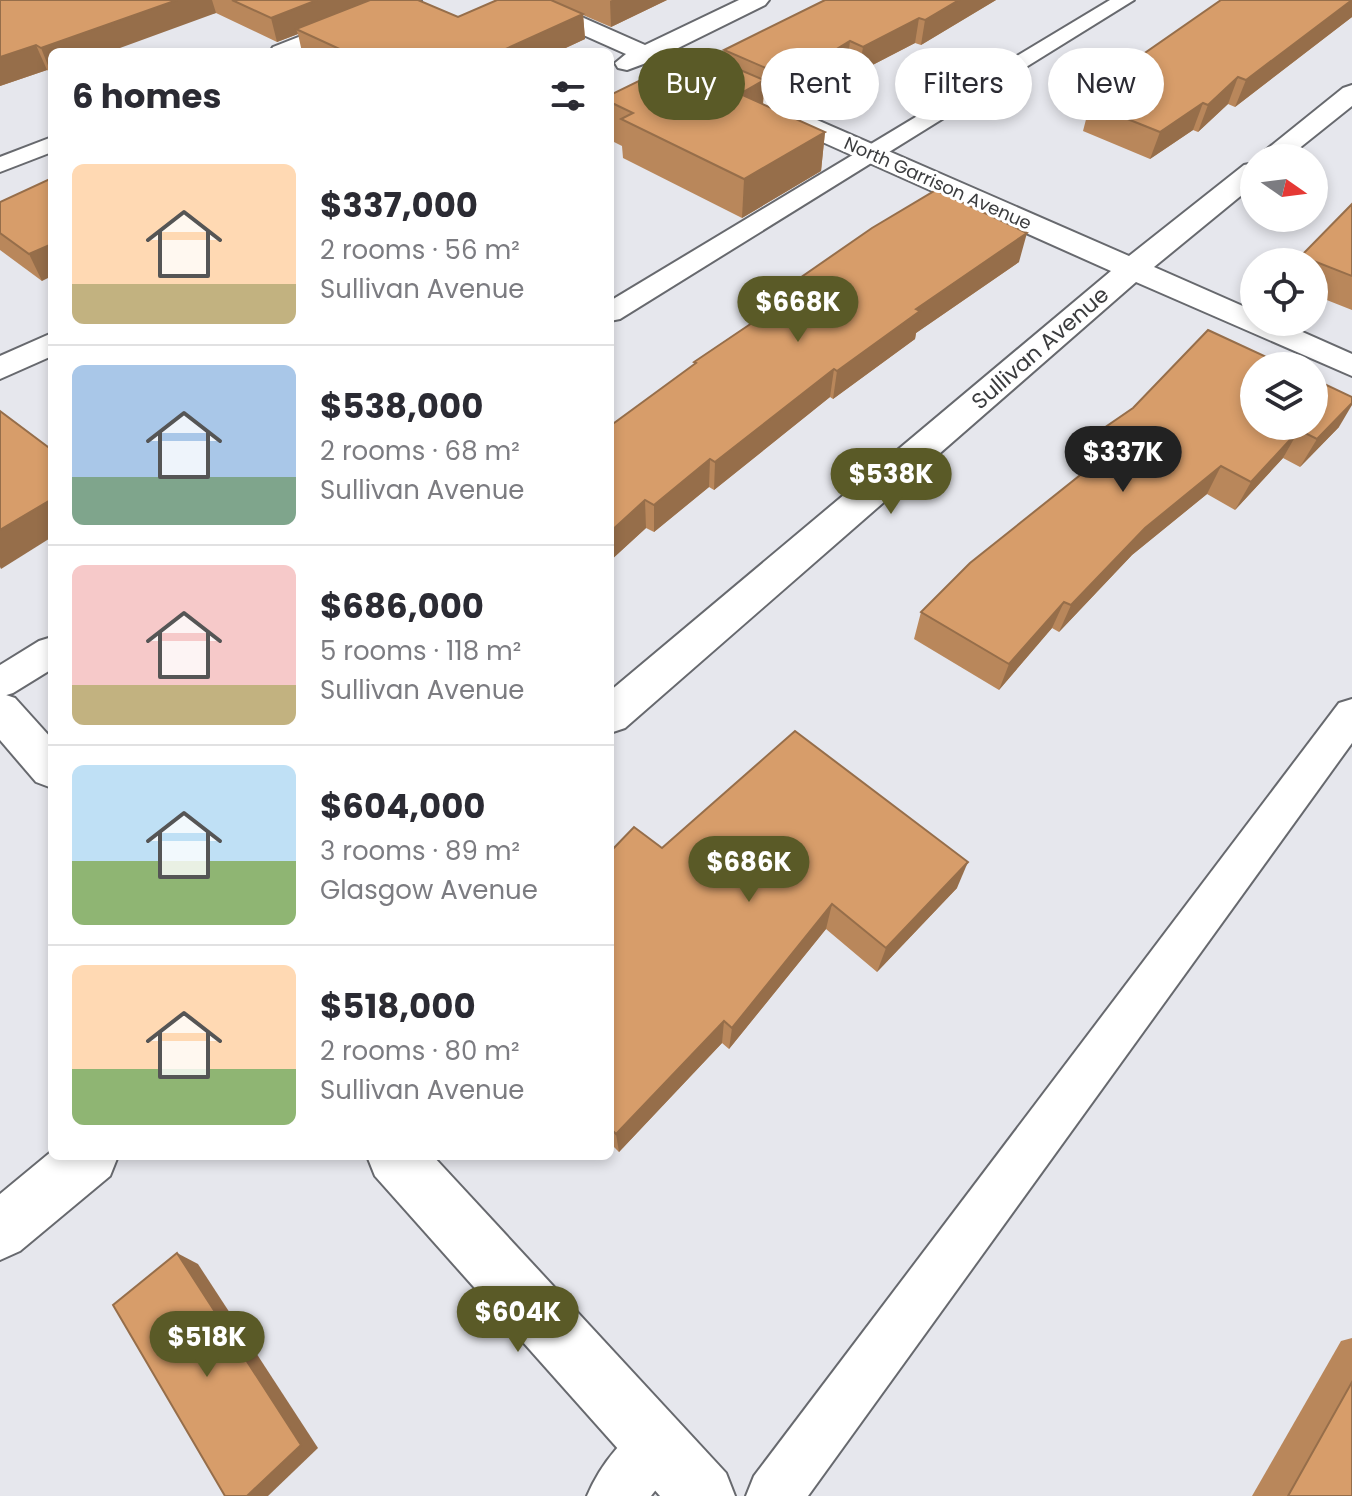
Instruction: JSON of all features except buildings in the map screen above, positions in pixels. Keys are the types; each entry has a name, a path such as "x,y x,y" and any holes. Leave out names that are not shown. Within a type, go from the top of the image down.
{"street":[{"name":"North Garrison Avenue","path":"524,0 638,51"},
{"path":"657,48 757,0"},
{"path":"614,69 638,57"},
{"path":"1288,144 1352,93"},
{"name":"North Garrison Avenue","path":"745,98 1352,366"},
{"name":"Sullivan Avenue","path":"614,713 1132,269 1240,182"},
{"path":"0,369 48,345"},
{"path":"1,706 48,764"},
{"path":"0,1231 85,1160"},
{"path":"399,1160 703,1496"}],"lane":[{"path":"291,48 411,0"},
{"path":"614,311 1124,0"},
{"path":"0,165 48,146"},
{"path":"1,706 48,655"},
{"path":"774,1496 1352,714"},
{"path":"615,1496 657,1445"}]}
